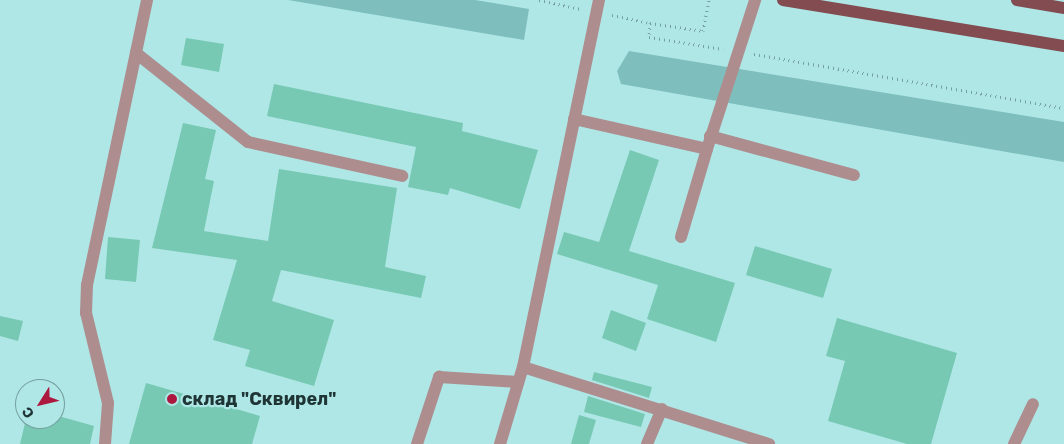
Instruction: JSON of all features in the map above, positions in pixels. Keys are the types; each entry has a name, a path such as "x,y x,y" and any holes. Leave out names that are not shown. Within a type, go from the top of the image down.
{"main road":[{"path":"784,0 1064,46"},
{"path":"1017,0 1064,8"}],"lane":[{"path":"105,444 108,403 86,313 87,285 147,0"},
{"path":"681,237 710,136 740,52 755,0"},
{"path":"500,444 523,367 598,6"},
{"path":"136,53 248,142 402,176"},
{"path":"574,119 707,149"},
{"path":"710,136 854,176"},
{"path":"523,367 769,444"},
{"path":"417,444 439,376 518,382"},
{"path":"1014,444 1033,404"},
{"path":"647,444 662,409"}],"path":[{"path":"539,0 598,6 650,23 703,31 709,0"},
{"path":"650,23 649,36 1064,108"}],"shaded area":[{"path":"288,0 475,0 529,9 524,40"},
{"path":"629,51 1064,122 1064,162 621,84 617,71"}],"building":[{"path":"186,38 224,44 219,72 181,65"},
{"path":"274,84 463,123 462,131 538,150 520,209 450,188 448,195 408,187 416,147 267,116"},
{"path":"183,123 216,130 205,179 214,181 204,231 268,241 279,169 397,188 385,267 426,276 421,298 281,270 272,301 334,320 314,386 245,366 250,350 213,340 237,260 152,248"},
{"path":"630,150 659,160 629,251 735,283 716,342 647,319 658,285 557,254 564,232 599,242"},
{"path":"108,237 140,240 136,282 105,279"},
{"path":"755,246 832,269 823,298 746,275"},
{"path":"611,310 646,323 636,351 602,338"},
{"path":"0,316 23,321 18,341 0,336"},
{"path":"837,318 957,353 931,444 907,444 828,421 845,361 826,356"},
{"path":"594,372 652,387 649,398 592,380"},
{"name":"склад \"Сквирел\"","path":"146,383 260,416 252,444 129,444"},
{"path":"588,396 645,414 641,427 584,412"},
{"path":"579,415 596,420 589,444 571,444"},
{"path":"65,418 94,426 90,444 20,444 24,429 65,429"}],"place":[{"name":"склад \"Сквирел\"","path":"172,399"}]}
